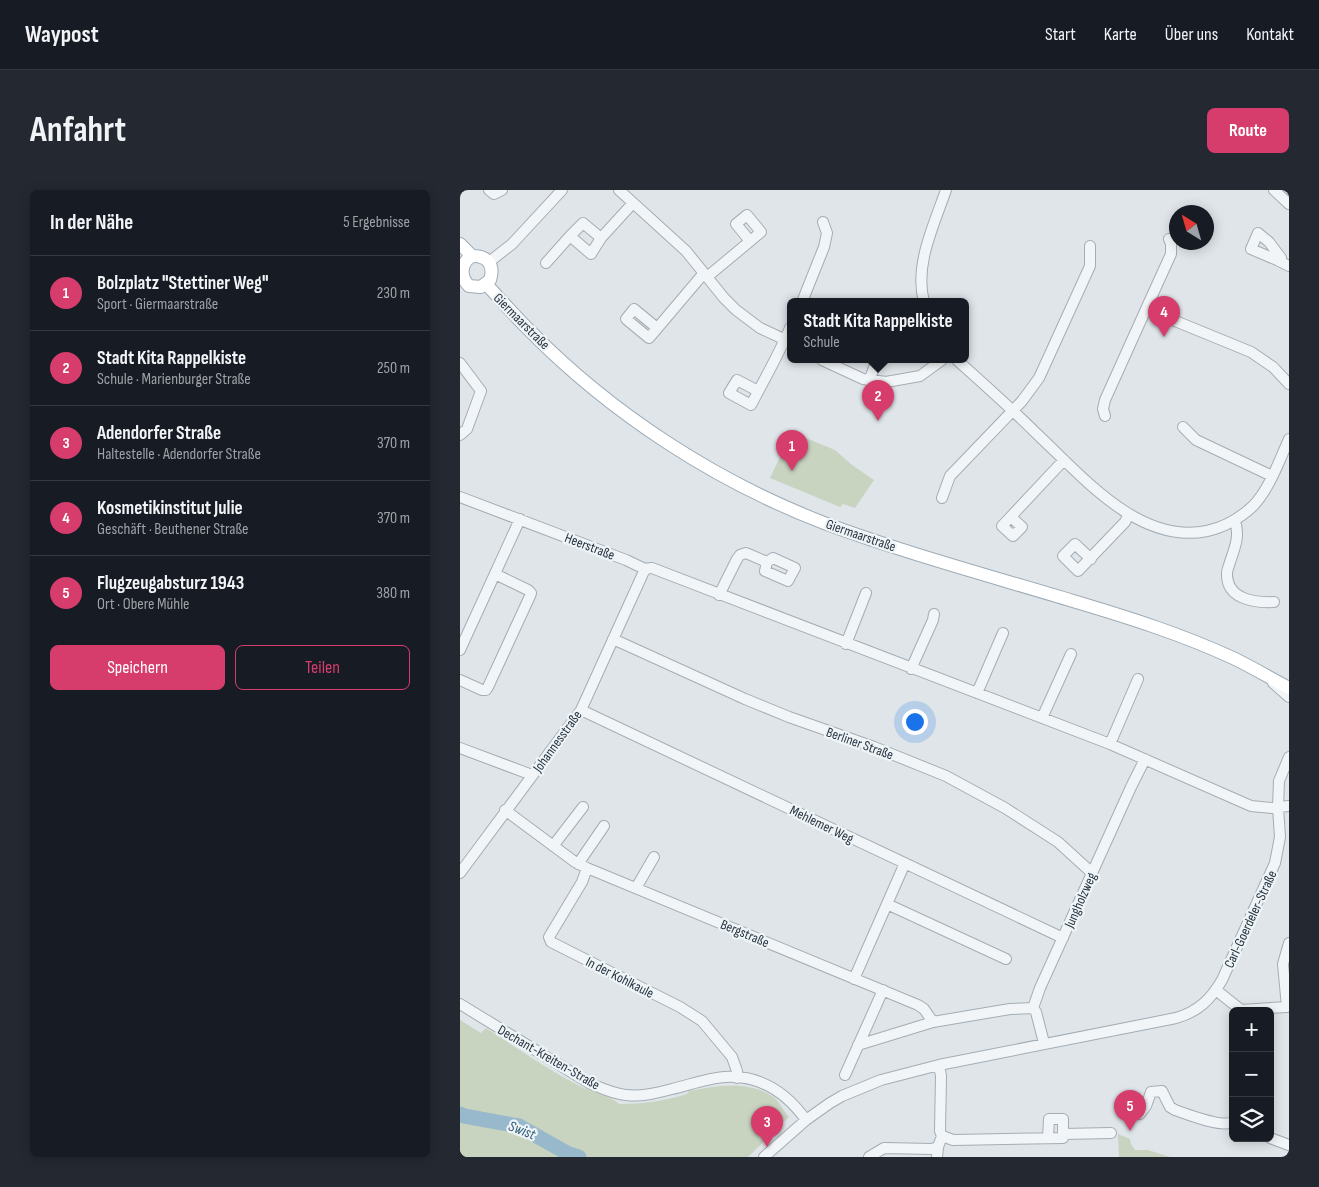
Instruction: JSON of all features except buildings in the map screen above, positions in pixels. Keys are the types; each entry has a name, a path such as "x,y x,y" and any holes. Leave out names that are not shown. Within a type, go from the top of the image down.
{"main road":[{"path":"460,244 465,260 479,256 490,262"},
{"name":"Giermaarstraße","path":"465,260 460,271 462,284 475,288 486,284 492,274 490,262"},
{"name":"Giermaarstraße","path":"486,284 530,332 569,368 616,406 654,434 759,495 822,522 868,538 1179,635 1233,658 1289,688"}],"street":[{"path":"489,190 494,194 502,190"},
{"path":"490,262 512,244 562,190"},
{"path":"619,190 686,251 736,310 760,328 787,341"},
{"path":"923,298 922,270 946,190"},
{"path":"1274,190 1289,204"},
{"path":"570,236 591,254 601,238 633,203"},
{"path":"546,264 583,222 601,238"},
{"path":"804,298 824,247 827,233 823,222"},
{"path":"658,328 705,274 750,241"},
{"path":"942,498 950,476 1030,391 1043,370 1090,266 1090,246"},
{"path":"1105,416 1103,410 1105,400 1170,250"},
{"path":"1146,309 1251,352 1273,367 1289,384"},
{"path":"758,390 787,343"},
{"path":"460,363 481,391 466,428 460,435"},
{"path":"828,363 869,381 886,382 920,376 938,363"},
{"path":"869,381 876,363"},
{"path":"960,363 1013,410 1093,487 1129,514 1159,528 1188,533 1214,529 1234,521 1254,504 1264,490 1289,439"},
{"path":"1184,427 1196,440 1272,476"},
{"path":"1011,517 1064,460"},
{"name":"Heerstraße","path":"460,497 645,569 652,568 1110,744 1251,806 1289,806"},
{"path":"1090,559 1125,522 1129,514"},
{"path":"460,650 520,519"},
{"path":"1234,521 1238,539 1227,572 1228,585 1234,593 1251,601 1260,603 1274,602"},
{"path":"719,595 740,555 751,554 767,562"},
{"name":"Johannesstraße","path":"460,873 581,710 645,569"},
{"path":"460,680 486,690 531,593 495,574"},
{"path":"846,644 866,593"},
{"path":"911,669 934,614"},
{"path":"977,693 1003,633"},
{"name":"Berliner Straße","path":"613,639 754,703 793,719 874,747 946,776 1005,808 1049,837 1092,872"},
{"path":"1042,718 1070,654"},
{"path":"1265,675 1289,697"},
{"path":"1110,744 1138,680"},
{"name":"Mehlemer Weg","path":"581,710 1063,938"},
{"path":"460,748 532,775"},
{"name":"Carl-Goerdeler-Straße","path":"764,1157 806,1120 836,1099 899,1074 1182,1016 1198,1009 1216,990 1275,864 1280,837 1279,780 1289,757"},
{"name":"Jungholzweg","path":"1033,1008 1092,872 1145,759"},
{"path":"553,846 583,807"},
{"name":"Bergstraße","path":"505,810 582,866 882,990 924,1009 933,1022"},
{"path":"582,866 604,826"},
{"path":"636,888 654,857"},
{"path":"854,979 905,864"},
{"name":"In der Kohlkaule","path":"582,866 582,882 549,936 551,942 680,1007 702,1021 732,1057 738,1071 737,1078"},
{"path":"887,904 1006,959"},
{"path":"1274,1007 1288,1006 1283,964 1289,943"},
{"path":"845,1075 882,990"},
{"path":"1216,990 1236,1007"},
{"name":"Dechant-Kreiten-Straße","path":"460,1004 589,1083 607,1090 627,1095 652,1094 723,1077 737,1078 762,1082 780,1092 797,1108 806,1120"},
{"path":"858,1045 933,1022 1010,1009 1033,1008 1036,1012 1044,1043"},
{"path":"869,1157 884,1148 932,1149 938,1152 942,1136 940,1131 941,1076 939,1065"},
{"path":"1140,1114 1146,1106 1151,1092 1162,1092 1170,1107 1175,1110 1220,1124 1229,1124"},
{"path":"942,1136 953,1140 1062,1138 1063,1119 1049,1118 1048,1138"},
{"path":"1063,1134 1111,1133"},
{"path":"1274,1139 1289,1145"}],"green space":[{"path":"796,434 835,450 852,465 874,480 855,508 843,504 840,507 770,478 789,438"},
{"path":"460,1020 481,1033 486,1028 566,1079 612,1099 619,1104 662,1100 687,1094 689,1091 710,1087 742,1086 762,1091 772,1096 789,1117 748,1157 460,1157"},
{"path":"1118,1134 1130,1139 1135,1150 1148,1150 1170,1157 1119,1157"}],"waterway":[{"name":"Swist","path":"460,1114 519,1126 567,1153 579,1157"}],"place":[{"name":"Kosmetikinstitut Julie","path":"1164,337"},
{"name":"Stadt Kita Rappelkiste","path":"878,421"},
{"name":"Bolzplatz \"Stettiner Weg\"","path":"792,471"},
{"name":"Flugzeugabsturz 1943","path":"1130,1131"},
{"name":"Adendorfer Straße","path":"767,1147"}]}
